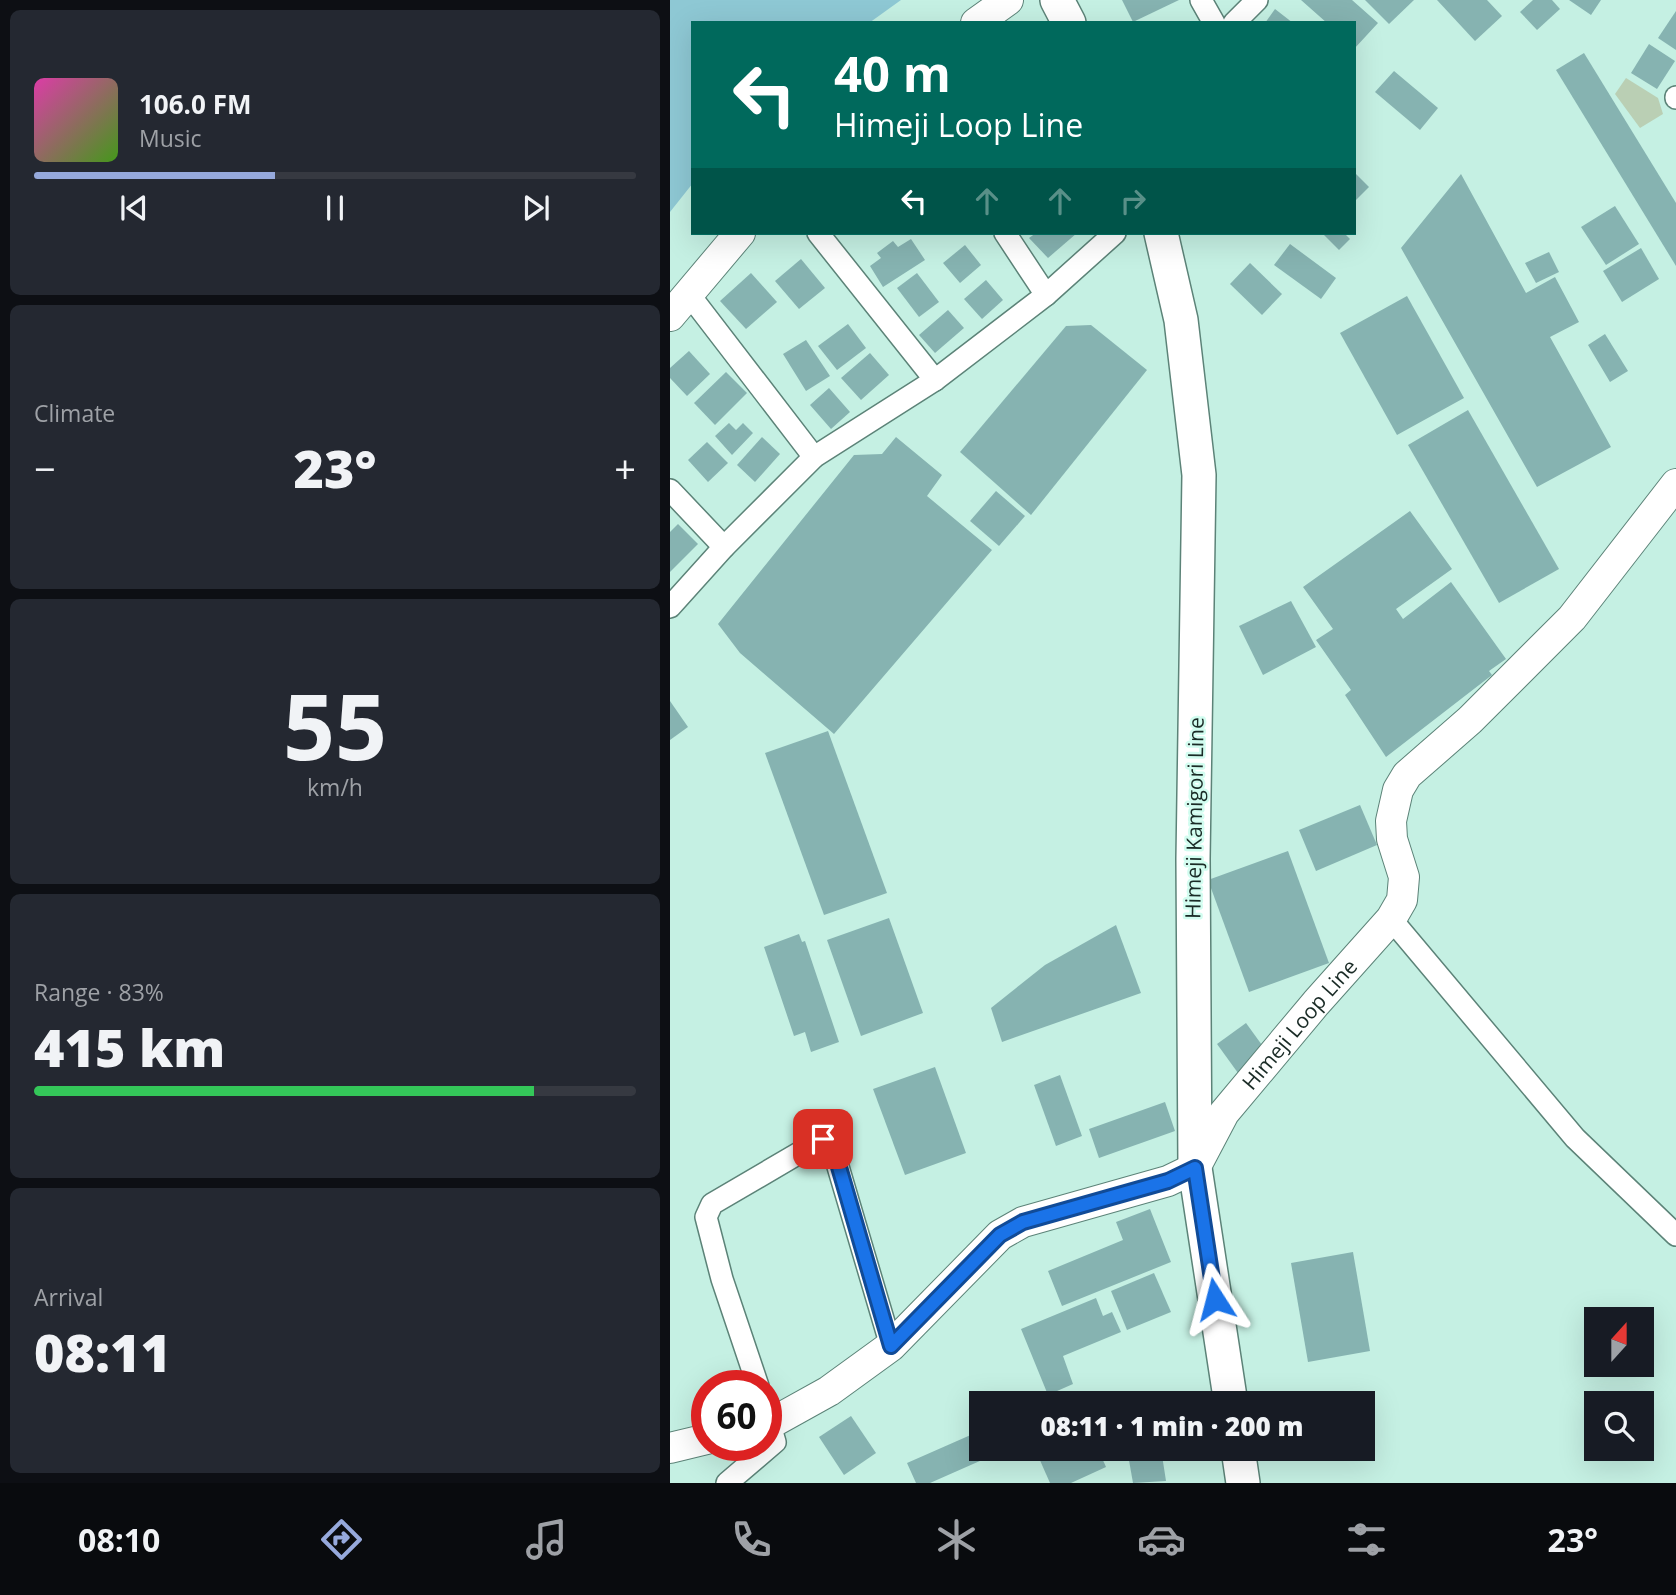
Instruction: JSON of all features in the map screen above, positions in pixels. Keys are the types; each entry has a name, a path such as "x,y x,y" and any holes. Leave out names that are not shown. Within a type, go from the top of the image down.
{"main road":[{"path":"979,21 1008,0"},
{"path":"1057,0 1068,21"},
{"path":"679,305 738,235"},
{"name":"Himeji Kamigori Line","path":"1161,235 1181,320 1199,475 1193,859 1195,1168 1229,1391"},
{"name":"Himeji Loop Line","path":"1195,1168 1224,1113 1316,1003 1392,919 1402,900 1404,877 1392,839 1391,821 1398,790 1407,775 1470,720 1572,618 1676,484"},
{"path":"782,1413 829,1391 891,1346 1000,1235 1023,1222 1168,1181 1195,1168"},
{"path":"670,1448 691,1443"},
{"path":"1240,1461 1243,1483"}],"street":[{"path":"1201,0 1213,21"},
{"path":"1236,21 1257,0"},
{"path":"820,235 935,380"},
{"path":"1006,235 1046,295"},
{"path":"670,607 724,547 814,457 935,380 1046,295 1113,235"},
{"path":"679,305 814,457"},
{"path":"670,490 724,547"},
{"path":"1392,919 1575,1138 1676,1235"},
{"path":"753,1370 722,1279 706,1217 712,1204 823,1139 832,1143 891,1346"},
{"path":"727,1483 753,1461"}],"green space":[{"path":"1626,78 1658,98 1663,114 1640,128 1615,94"}],"water":[{"path":"670,0 901,0 872,21 691,21 691,186 670,212"}],"building":[{"path":"1122,0 1179,0 1135,21 1132,21"},
{"path":"1301,0 1352,0 1378,23 1356,47 1356,21 1325,21"},
{"path":"1365,0 1414,0 1389,24"},
{"path":"1437,0 1487,0 1502,16 1475,41"},
{"path":"1533,0 1552,0 1560,9 1537,30 1520,12"},
{"path":"1569,0 1601,0 1591,15"},
{"path":"1275,9 1290,21 1266,21"},
{"path":"1676,11 1676,50 1658,38"},
{"path":"1649,44 1675,61 1657,89 1631,73"},
{"path":"1584,53 1676,203 1676,266 1556,70"},
{"path":"1394,71 1438,108 1420,130 1375,92"},
{"path":"1356,174 1369,187 1356,200"},
{"path":"1461,174 1526,293 1555,277 1579,322 1550,337 1611,447 1537,487 1401,248"},
{"path":"1615,206 1639,244 1606,265 1581,227"},
{"path":"1033,235 1075,235 1048,258 1029,238"},
{"path":"1324,235 1346,235 1350,239 1339,250"},
{"path":"911,239 925,260 883,287 870,266 881,258 877,253 893,241 898,247"},
{"path":"1290,244 1336,278 1321,299 1274,265"},
{"path":"965,245 981,265 960,283 943,263"},
{"path":"1641,248 1659,279 1622,302 1603,271"},
{"path":"1549,252 1559,272 1536,283 1525,263"},
{"path":"801,259 825,288 799,309 775,281"},
{"path":"1250,263 1282,294 1262,315 1230,284"},
{"path":"751,273 777,302 746,329 720,301"},
{"path":"917,273 939,302 919,317 897,288"},
{"path":"986,280 1003,300 982,319 964,299"},
{"path":"1407,296 1464,398 1397,435 1340,333"},
{"path":"948,310 964,328 935,353 919,335"},
{"path":"848,324 866,348 837,370 818,346"},
{"path":"1091,325 1147,370 1031,515 960,452 1066,326"},
{"path":"1605,334 1628,371 1610,382 1588,345"},
{"path":"806,340 830,376 806,391 783,354"},
{"path":"689,351 710,374 687,396 670,378 670,368"},
{"path":"870,353 889,375 861,400 841,378"},
{"path":"726,372 747,393 715,425 694,403"},
{"path":"829,388 850,412 831,429 810,405"},
{"path":"1468,410 1559,569 1499,603 1408,445"},
{"path":"729,423 736,430 743,423 753,433 732,455 715,436"},
{"path":"762,437 780,454 755,482 737,465"},
{"path":"896,437 942,475 927,496 992,550 834,734 740,653 718,624 854,455 882,454"},
{"path":"707,442 728,463 708,482 688,460"},
{"path":"996,491 1025,516 999,546 970,521"},
{"path":"1410,511 1452,569 1396,609 1403,619 1451,582 1506,659 1489,671 1492,675 1386,757 1345,695 1351,690 1316,640 1333,629 1303,587"},
{"path":"678,524 698,544 670,572 670,532"},
{"path":"1291,601 1316,647 1263,675 1239,626"},
{"path":"670,701 688,727 670,740"},
{"path":"828,731 887,893 824,915 765,753"},
{"path":"1360,805 1377,845 1316,871 1299,830"},
{"path":"1288,851 1329,963 1249,992 1208,880"},
{"path":"889,918 923,1013 861,1036 827,940"},
{"path":"1116,925 1141,993 1002,1042 991,1008 1045,965"},
{"path":"799,934 802,942 805,941 839,1042 811,1052 805,1032 794,1036 764,947"},
{"path":"1246,1023 1267,1052 1238,1073 1217,1044"},
{"path":"935,1067 966,1153 905,1175 873,1089"},
{"path":"1060,1075 1082,1136 1056,1146 1034,1085"},
{"path":"1165,1102 1175,1131 1099,1158 1089,1129"},
{"path":"1150,1209 1171,1262 1062,1306 1048,1271 1123,1240 1116,1222"},
{"path":"1353,1252 1370,1351 1308,1362 1291,1263"},
{"path":"1154,1273 1171,1312 1127,1330 1111,1291"},
{"path":"1096,1298 1103,1316 1112,1312 1121,1332 1063,1356 1073,1384 1057,1391 1046,1391 1021,1329"},
{"path":"851,1416 876,1453 844,1475 819,1437"},
{"path":"969,1436 969,1461 980,1461 930,1483 916,1483 907,1463"},
{"path":"1040,1461 1103,1461 1106,1467 1071,1483 1050,1483"},
{"path":"1129,1461 1163,1461 1166,1481 1133,1483"}],"route":[{"path":"823,1139 832,1143 891,1346 1000,1235 1023,1222 1168,1181 1195,1168 1215,1299"}]}
